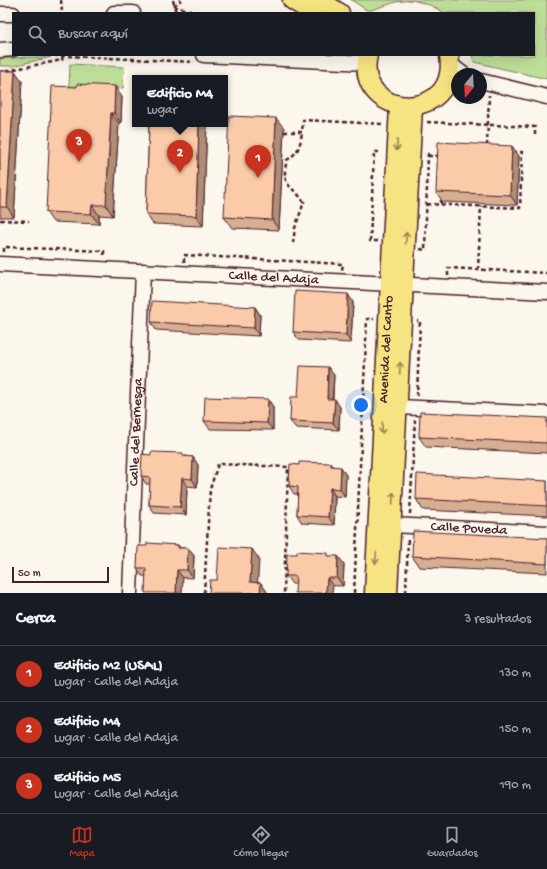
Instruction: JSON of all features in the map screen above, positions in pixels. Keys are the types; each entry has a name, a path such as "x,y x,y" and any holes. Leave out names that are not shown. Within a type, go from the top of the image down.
{"main road":[{"path":"292,0 311,12"},
{"path":"319,0 338,12"},
{"path":"367,59 367,74 371,85 388,102 411,111 439,94 451,74"},
{"name":"Avenida del Canto","path":"374,593 411,111"},
{"name":"Avenida del Canto","path":"388,593 398,408 397,285"}],"street":[{"path":"0,14 12,14"},
{"path":"0,50 12,49"},
{"path":"202,58 367,59"},
{"path":"487,87 547,97"},
{"name":"Calle del Adaja","path":"2,260 143,271 547,292"},
{"name":"Calle del Bernesga","path":"130,593 143,271"},
{"path":"398,408 547,414"},
{"name":"Calle Poveda","path":"392,525 547,533"}],"path":[{"path":"61,0 62,12"},
{"path":"173,0 176,12"},
{"path":"174,6 181,0"},
{"path":"174,6 195,12"},
{"path":"0,72 62,60 63,56"},
{"path":"109,56 202,58"},
{"path":"486,104 488,125 487,151"},
{"path":"411,111 488,125 535,127 534,136"},
{"path":"385,130 386,118"},
{"path":"294,243 295,228 304,202 290,188 285,180 285,168 287,160 297,153 300,148 302,120 386,124"},
{"path":"284,132 302,132"},
{"path":"379,248 380,242 370,241 374,152 384,152 384,147"},
{"path":"426,204 520,208 522,152 508,152"},
{"path":"420,154 428,154 428,156 443,156 442,162"},
{"path":"414,249 425,250 428,156"},
{"path":"441,190 441,204"},
{"path":"478,270 481,206"},
{"path":"0,220 29,221"},
{"path":"2,260 4,246 104,250 104,261"},
{"path":"178,265 184,265 184,255 343,264 342,273 348,273"},
{"path":"448,279 448,268 547,273"},
{"path":"354,593 368,319 377,319 377,315"},
{"path":"410,320 420,321 416,404"},
{"path":"410,518 416,412"},
{"path":"204,593 210,489 218,464 288,467 284,593"},
{"path":"406,593 409,531"}],"green space":[{"path":"351,0 412,0 396,2 368,11"},
{"path":"412,0 547,0 547,79 474,62 472,56 535,56 535,12 443,12 430,5"},
{"path":"51,57 13,66 0,66 0,59"},
{"path":"70,64 124,67 123,88 69,86"}],"building":[{"path":"0,71 15,71 7,207 0,207"},
{"path":"77,84 115,86 114,113 111,113 106,205 92,205 91,214 46,212 52,86 77,87"},
{"path":"229,116 276,118 272,220 224,217"},
{"path":"149,127 199,127 196,216 146,214"},
{"path":"438,142 512,146 510,195 436,192"},
{"path":"295,291 348,294 346,335 293,332"},
{"path":"152,301 255,307 254,328 151,322"},
{"path":"300,366 328,367 327,399 335,399 333,423 290,421 291,397 298,397"},
{"path":"205,397 268,399 267,423 204,421"},
{"path":"420,412 547,418 547,443 419,437"},
{"path":"151,452 183,453 183,456 193,457 192,479 182,478 180,507 149,505 150,477 141,476 142,454 151,455"},
{"path":"299,462 331,463 331,466 341,467 340,489 330,488 328,517 297,515 298,487 289,486 290,464 299,465"},
{"path":"417,474 547,481 547,506 416,499"},
{"path":"413,531 547,538 547,564 412,556"},
{"path":"147,543 178,545 178,548 188,548 187,570 177,570 176,593 145,593 146,568 137,568 138,546 147,546"},
{"path":"219,547 252,549 250,582 261,583 260,593 209,593 210,580 217,580"},
{"path":"297,551 328,553 328,556 338,556 337,578 327,578 326,593 295,593 296,576 286,576 287,554 297,554"}],"place":[{"name":"Edificio M5","path":"79,162"},
{"name":"Edificio M4","path":"180,173"},
{"name":"Edificio M2 (USAL)","path":"258,178"}]}
